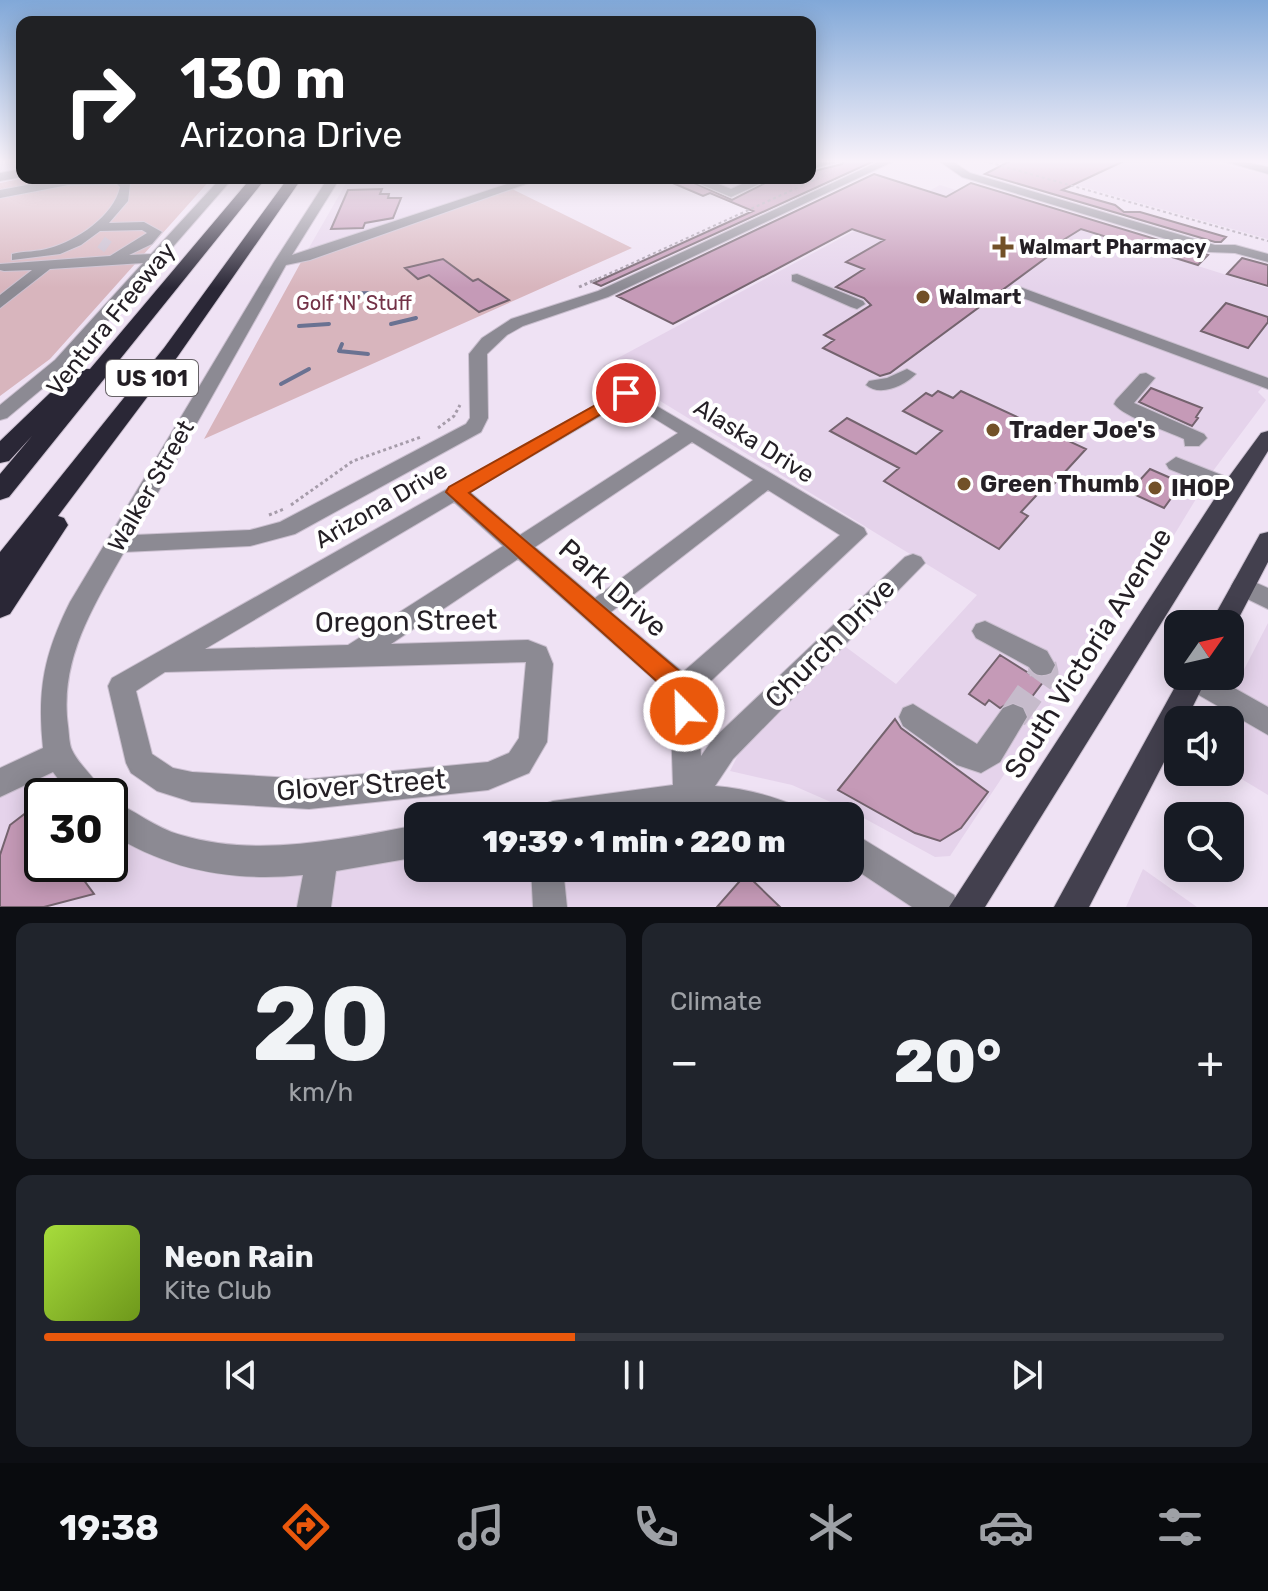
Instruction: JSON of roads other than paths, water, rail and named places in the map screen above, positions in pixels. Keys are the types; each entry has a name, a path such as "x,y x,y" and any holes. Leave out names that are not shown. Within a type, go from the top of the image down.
{"highway":[{"name":"Ventura Freeway","path":"0,491 238,203"},
{"name":"US 101","path":"0,572 171,352 277,203"},
{"path":"0,455 95,361 134,332"},
{"path":"0,606 171,352"}],"main road":[{"name":"South Victoria Avenue","path":"966,907 1232,487 1268,437"},
{"path":"1230,610 1268,540"},
{"path":"1071,907 1188,690"}],"street":[{"path":"2,268 11,252 49,254 80,241 120,203"},
{"path":"0,414 61,364 205,203"},
{"name":"Walker Street","path":"58,755 52,706 58,658 79,609 318,203"},
{"path":"281,262 305,257 463,203"},
{"path":"118,544 250,538 302,521 474,428 479,418 478,354 492,337 558,306 603,294 797,203"},
{"path":"1061,203 1214,249 1235,249 1268,258"},
{"path":"2,268 95,262 107,250 124,251 147,242 155,232 144,226 97,227"},
{"path":"80,241 107,250 156,258"},
{"path":"0,303 44,267"},
{"path":"797,278 857,304"},
{"path":"1017,291 1268,384"},
{"path":"875,385 892,383 907,374"},
{"path":"1146,378 1124,401 1126,407 1194,440"},
{"name":"Alaska Drive","path":"626,393 856,534 683,689"},
{"name":"Arizona Drive","path":"161,661 626,393"},
{"path":"355,654 692,433"},
{"path":"1176,464 1232,487"},
{"path":"595,611 767,480"},
{"name":"Park Drive","path":"456,492 683,689"},
{"name":"Church Drive","path":"689,800 723,749 913,563"},
{"path":"1243,586 1268,599"},
{"path":"985,631 1038,659 1042,665"},
{"name":"Oregon Street","path":"161,661 528,651 537,655 540,664 533,742 519,763"},
{"name":"Glover Street","path":"161,661 121,686 141,763 167,781 192,787 309,794 488,776 519,763"},
{"path":"683,689 689,800"},
{"path":"1214,690 1268,722"},
{"path":"913,717 967,755 981,759 990,752 1013,717"},
{"path":"0,783 58,755 75,778"},
{"path":"642,802 667,798 712,802"},
{"path":"128,828 164,846 194,855 262,863 322,858 404,843"},
{"path":"864,856 942,907"},
{"path":"314,907 322,858"},
{"path":"548,882 550,907"}],"waterway":[{"path":"353,307 342,303 333,294 373,293"},
{"path":"391,324 416,318"},
{"path":"299,326 329,324"},
{"path":"342,344 339,351 368,354"},
{"path":"281,384 309,369"}],"tunnel":[{"path":"101,242 108,247"},
{"path":"1013,717 1044,673 1042,665"}],"place":[{"name":"Walmart Pharmacy","path":"1003,247"},
{"name":"Walmart","path":"923,297"},
{"name":"Trader Joe's","path":"993,430"},
{"name":"Green Thumb","path":"964,484"},
{"name":"IHOP","path":"1155,488"}],"park label":[{"name":"Golf 'N' Stuff","path":"354,303"}]}
